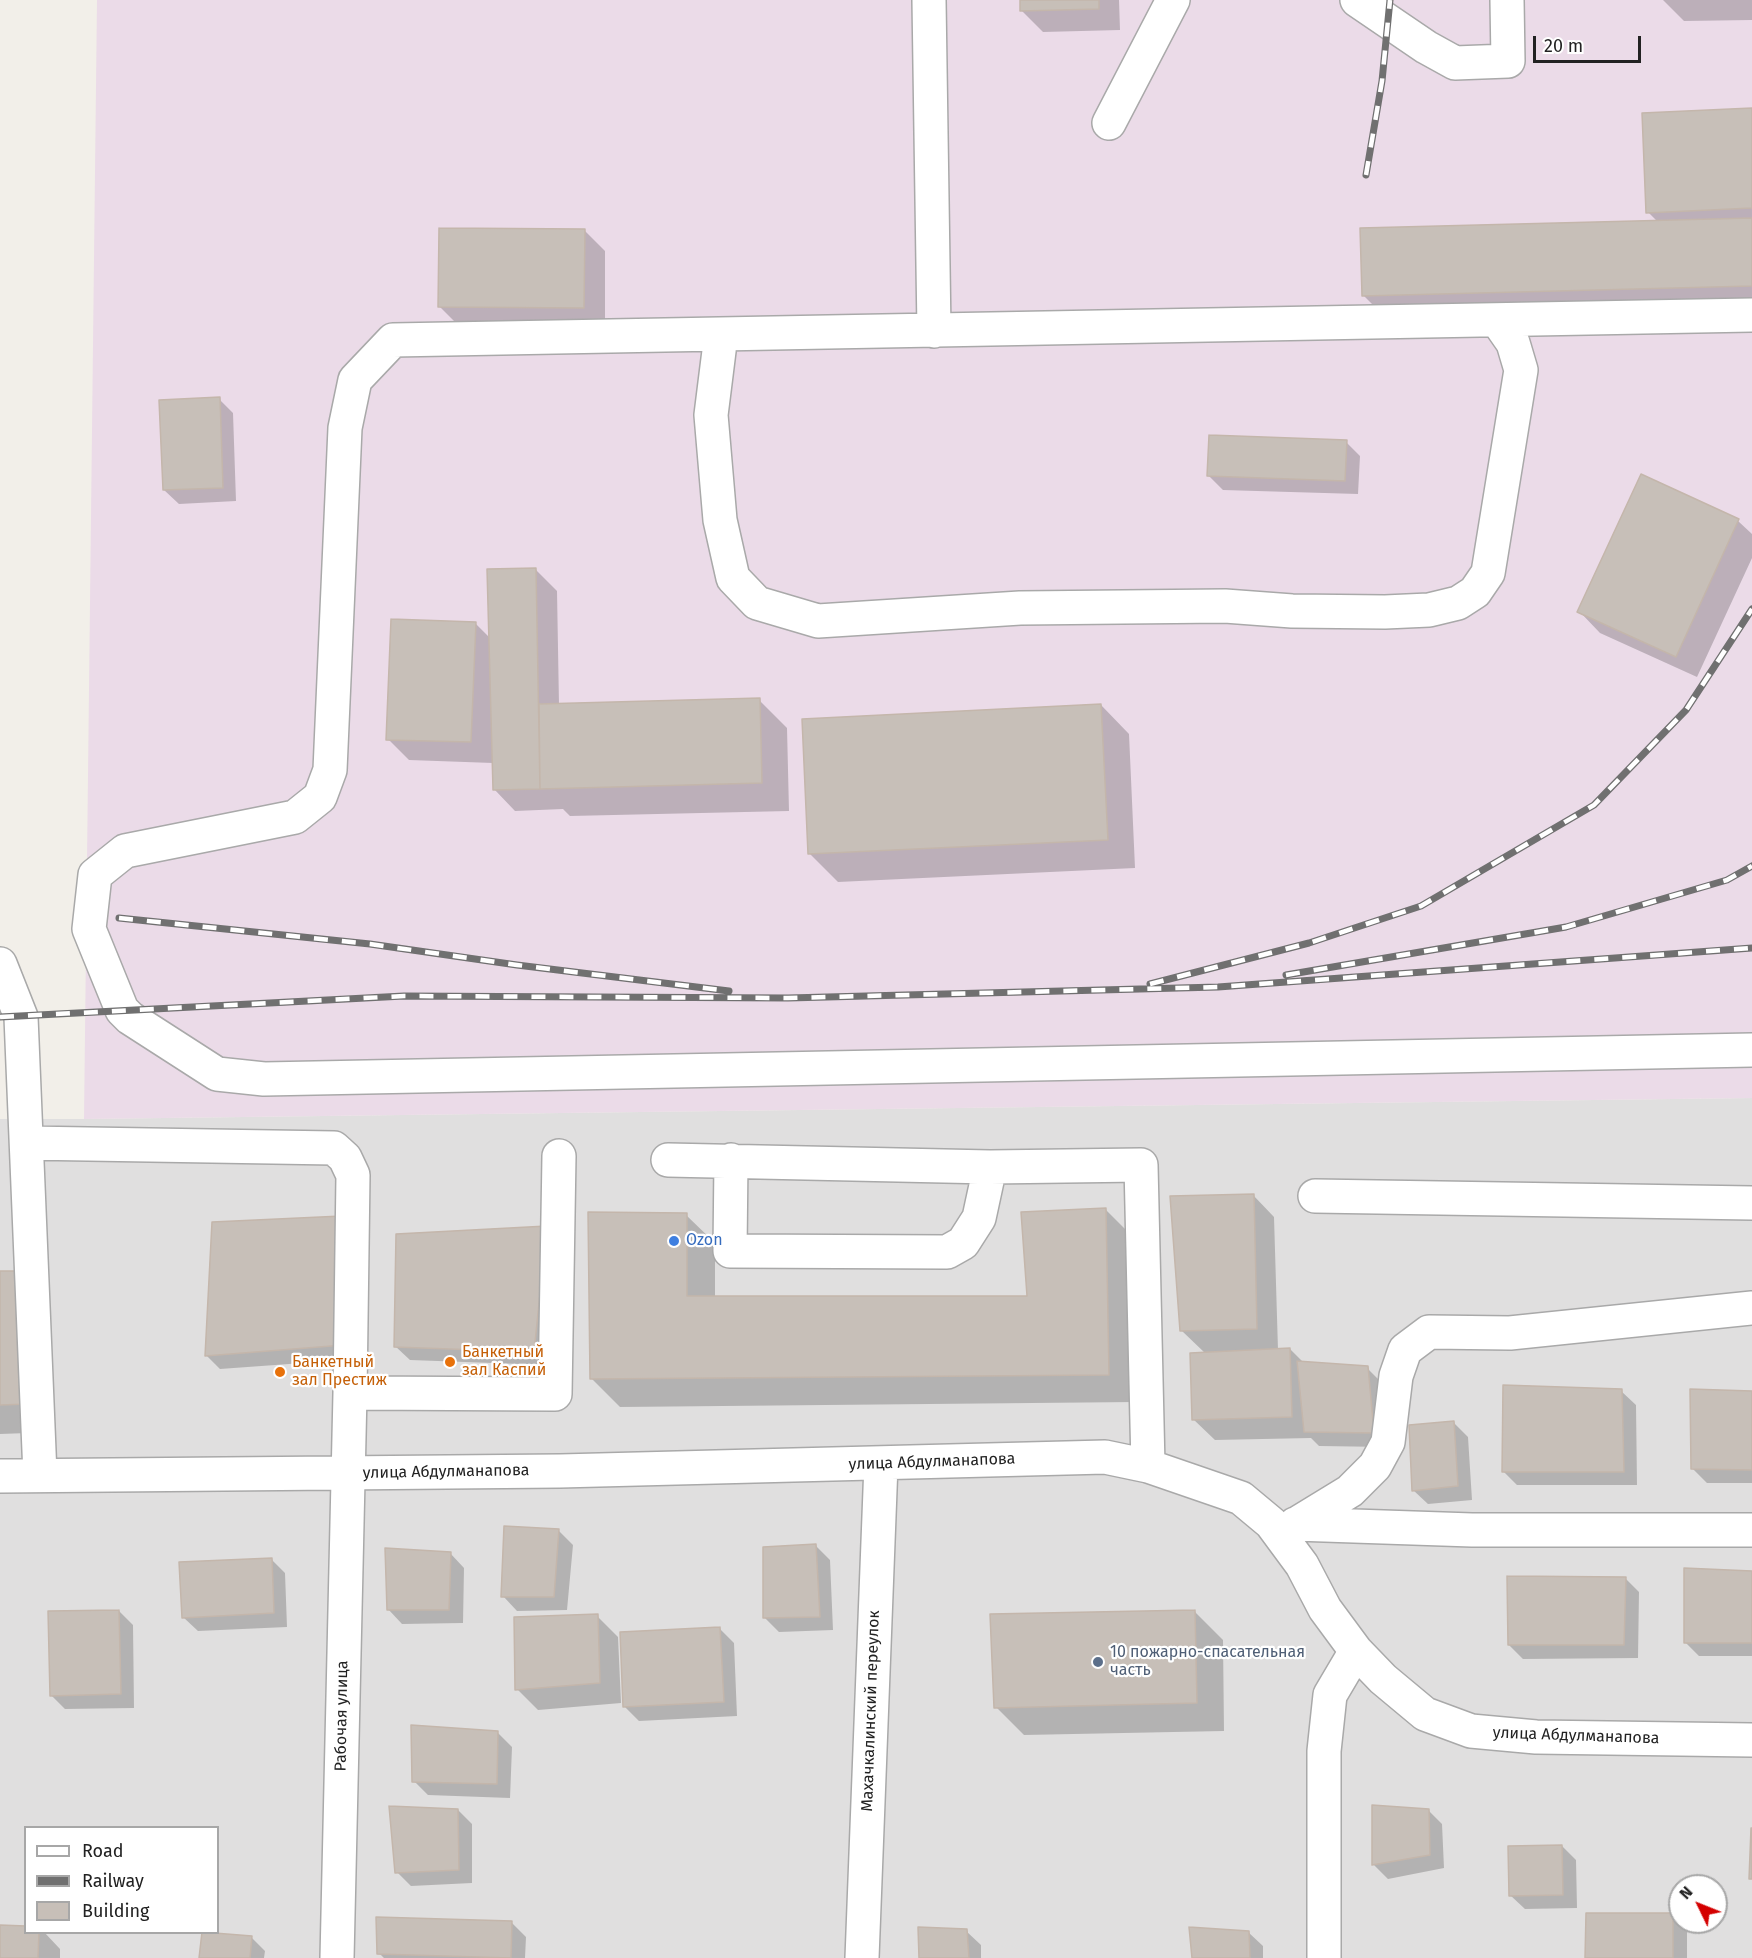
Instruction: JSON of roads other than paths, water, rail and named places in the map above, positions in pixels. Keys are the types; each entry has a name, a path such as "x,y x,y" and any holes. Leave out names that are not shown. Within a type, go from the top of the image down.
{"street":[{"path":"929,0 934,331"},
{"path":"1109,123 1173,0"},
{"path":"1357,0 1426,47 1455,63 1508,61 1507,0"},
{"path":"1752,315 393,340 355,380 345,428 330,770 320,797 295,818 125,851 95,875 89,929 122,1010 130,1018 217,1074 264,1079 1752,1050"},
{"path":"721,334 711,416 720,520 734,578 757,603 818,621 1020,608 1225,606 1292,611 1385,612 1429,610 1458,603 1475,592 1488,573 1521,370 1513,343 1497,320"},
{"path":"0,964 21,1017 40,1475"},
{"name":"Рабочая улица","path":"27,1143 334,1148 345,1158 353,1175 337,1958"},
{"path":"350,1393 555,1394 559,1156"},
{"path":"668,1160 990,1167 1141,1165 1148,1466"},
{"path":"731,1160 730,1251 947,1252 963,1243 979,1218 990,1167"},
{"path":"1315,1196 1752,1203"},
{"path":"1283,1523 1350,1491 1375,1466 1388,1442 1396,1376 1405,1350 1429,1332 1510,1333 1752,1308"},
{"name":"улица Абдулманапова","path":"0,1476 881,1464 1105,1457 1148,1466 1240,1498 1283,1523 1325,1609 1356,1651 1383,1679 1425,1714 1471,1731 1536,1737 1752,1740"},
{"name":"Махачкалинский переулок","path":"862,1958 881,1464"},
{"path":"1283,1523 1472,1530 1752,1530"},
{"path":"1324,1958 1324,1751 1330,1695 1356,1651"}],"railway":[{"path":"1366,175 1382,81 1390,0"},
{"path":"1150,984 1309,943 1421,906 1594,805 1686,710 1752,609"},
{"path":"1286,975 1566,927 1727,880 1752,866"},
{"path":"119,918 370,944 729,991"},
{"path":"0,1017 404,996 788,998 1218,987 1752,948"}],"place":[{"name":"Ozon","path":"674,1241"},
{"name":"Банкетный зал Каспий","path":"450,1362"},
{"name":"Банкетный зал Престиж","path":"280,1372"},
{"name":"10 пожарно-спасательная часть","path":"1098,1662"}]}
